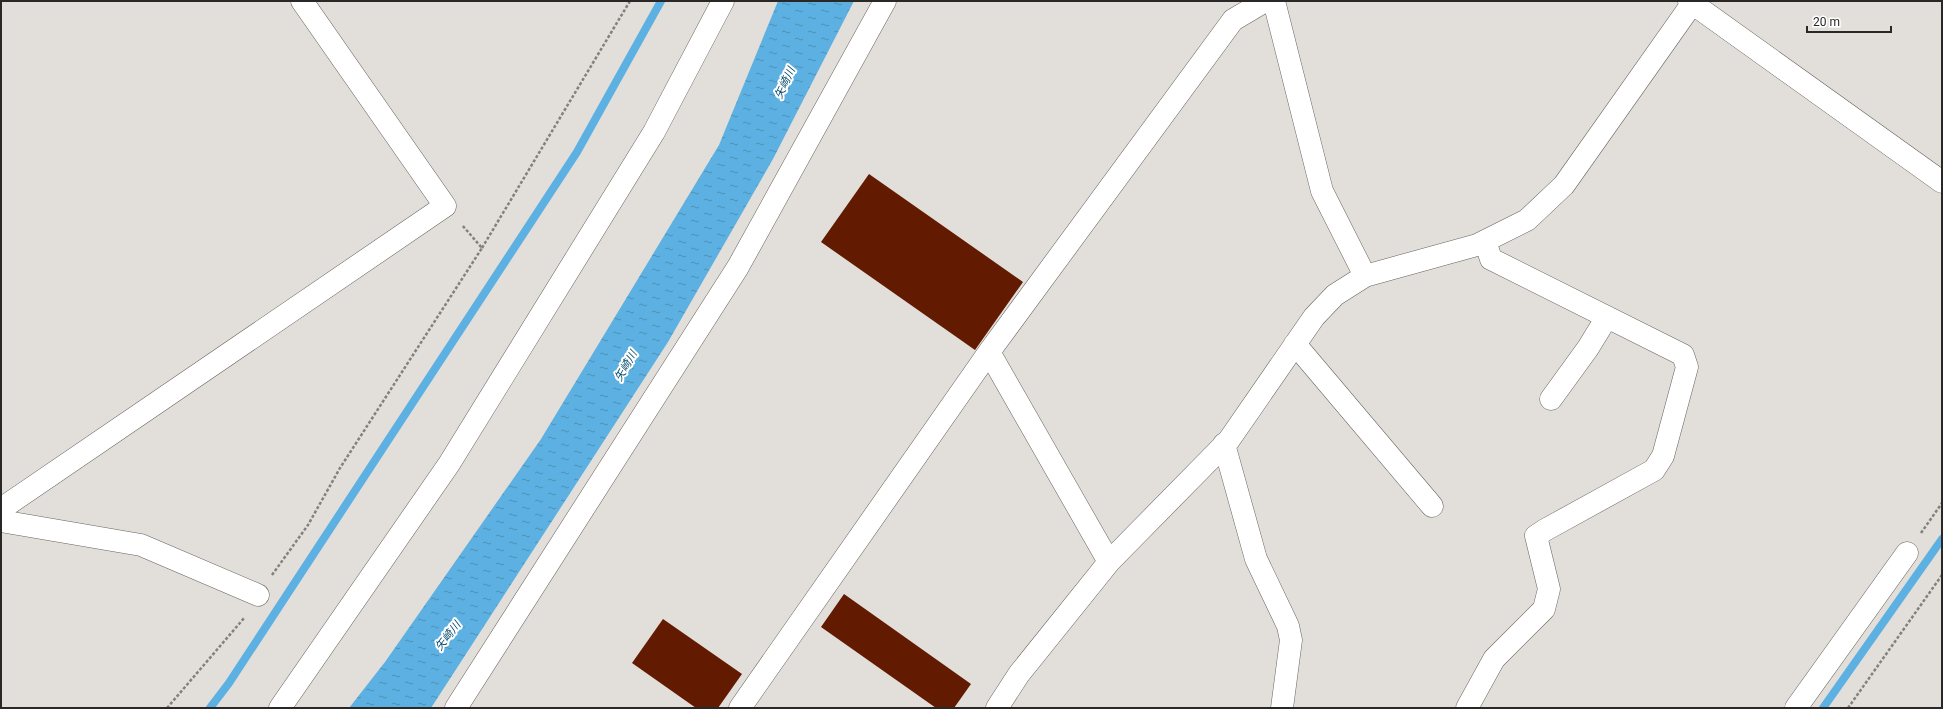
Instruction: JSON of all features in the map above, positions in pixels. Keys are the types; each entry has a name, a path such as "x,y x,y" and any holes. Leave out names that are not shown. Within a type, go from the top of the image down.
{"street":[{"path":"1,509 445,206 302,1"},
{"path":"280,708 450,464 654,132 723,1"},
{"path":"456,708 738,267 885,1"},
{"path":"740,708 989,352 1233,20 1265,1"},
{"path":"1274,1 1322,191 1365,276"},
{"path":"997,708 1019,674 1109,562 1224,444 1314,317 1335,295 1365,276 1477,245 1527,220 1564,185 1692,2 1942,182"},
{"path":"1467,708 1494,659 1544,610 1549,588 1536,536 1654,470 1663,456 1687,367 1683,355 1491,259 1485,241"},
{"path":"1551,399 1588,348 1607,317"},
{"path":"1295,344 1432,506"},
{"path":"989,352 1109,562"},
{"path":"1224,444 1256,559 1276,598 1291,640 1282,708"},
{"path":"1,521 141,545 258,594"},
{"path":"1796,708 1907,553"}],"path":[{"path":"167,708 241,623 258,594 308,525 340,468 482,248 630,1"},
{"path":"445,206 482,248"},
{"path":"1907,553 1942,503"},
{"path":"1848,708 1942,575"}],"water":[{"name":"矢崎川","path":"778,1 854,1 773,159 668,342 431,708 349,708 385,662 541,439 719,145"}],"building":[{"path":"869,174 1023,282 975,350 821,242"},
{"path":"844,594 971,684 954,708 936,708 821,627"},
{"path":"663,619 742,674 718,708 696,708 632,663"}],"waterway":[{"path":"210,708 229,683 577,152 661,1"},
{"path":"1823,708 1942,539"}]}
